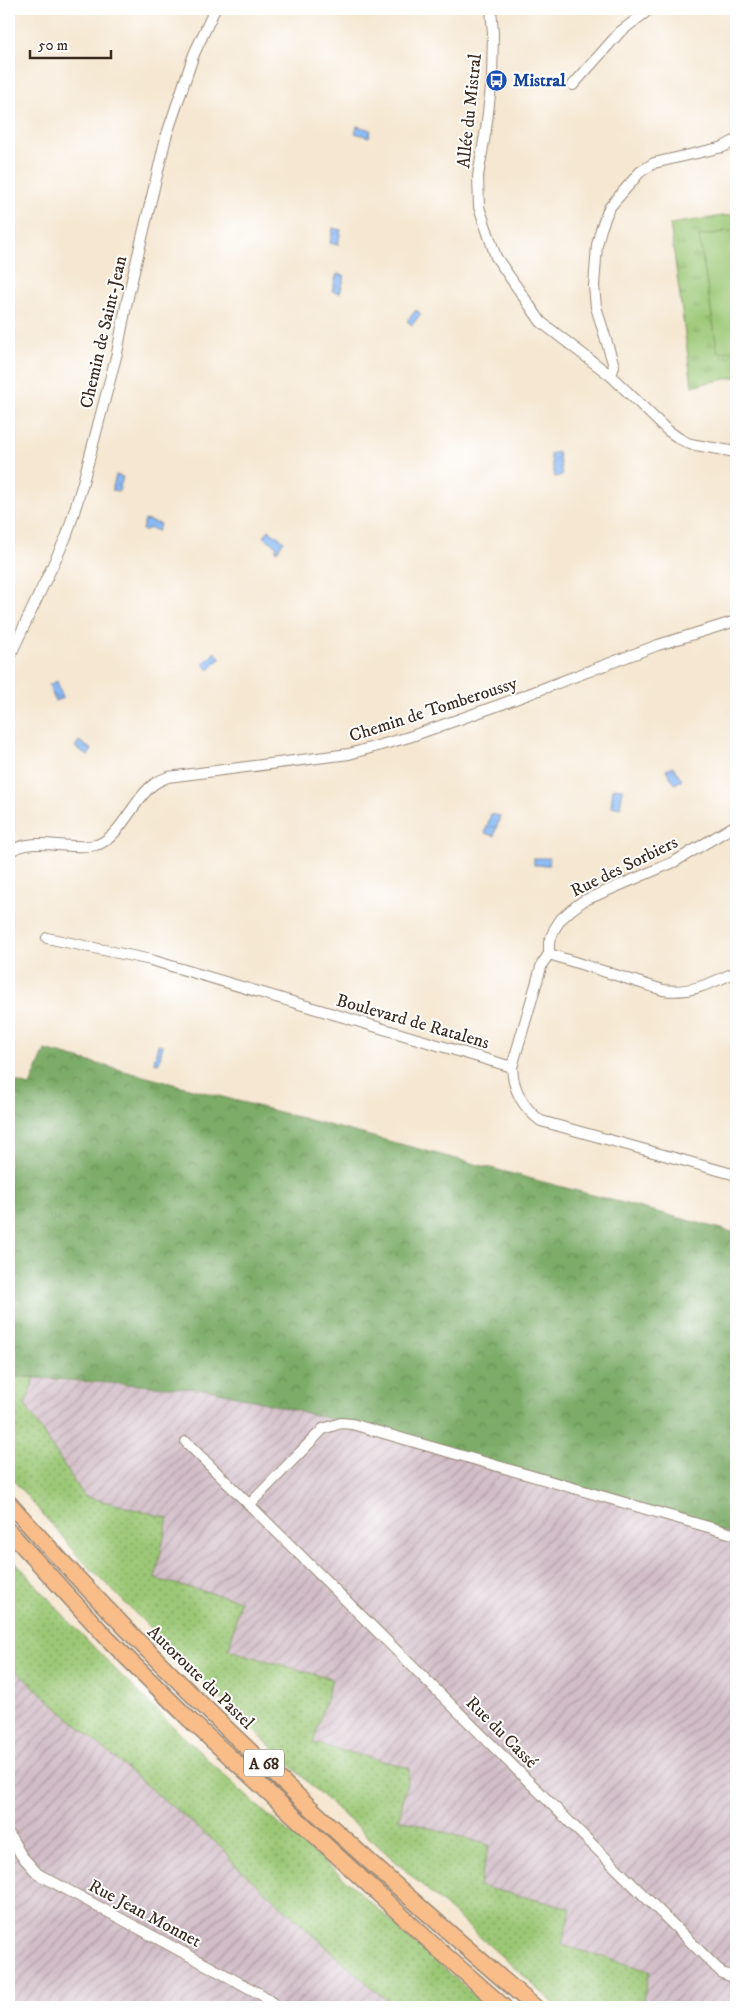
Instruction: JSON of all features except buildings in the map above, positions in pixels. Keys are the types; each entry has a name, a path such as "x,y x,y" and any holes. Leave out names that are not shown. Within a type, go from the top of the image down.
{"highway":[{"name":"Autoroute du Pastel","path":"9,1503 73,1574 144,1648 234,1736 446,1930 535,2007"},
{"name":"A 68","path":"9,1531 109,1640 190,1720 438,1949 504,2007"}],"street":[{"name":"Chemin de Saint-Jean","path":"9,658 70,527 117,353 127,301 166,137 194,54 215,9"},
{"name":"Allée du Mistral","path":"491,9 493,33 492,79 478,176 479,207 485,230 496,257 541,322 611,376 667,430 680,439 704,447 736,452"},
{"path":"573,85 620,32 650,9"},
{"path":"611,376 614,366 596,307 594,286 600,229 609,208 640,172 654,163 723,147 736,140"},
{"name":"Chemin de Tomberoussy","path":"9,852 13,849 31,845 98,844 118,828 134,806 154,784 168,777 349,754 401,740 658,645 736,621"},
{"name":"Rue des Sorbiers","path":"512,1067 542,964 549,954 550,942 555,928 561,919 583,901 674,862 736,825"},
{"name":"Boulevard de Ratalens","path":"47,938 151,960 512,1067"},
{"path":"549,954 674,992 703,986 736,972"},
{"path":"512,1067 515,1090 522,1103 530,1113 541,1120 736,1175"},
{"path":"249,1505 323,1429 341,1423 352,1424 736,1535"},
{"name":"Rue du Cassé","path":"186,1442 722,1972 736,1978"},
{"name":"Rue Jean Monnet","path":"9,1834 21,1855 38,1874 262,1995 277,2007"}],"shaded area":[{"path":"34,1377 51,1380 211,1390 352,1424 736,1535 736,2007 641,2007 650,1971 561,1945 571,1908 479,1886 488,1845 398,1819 410,1768 313,1743 332,1679 229,1650 240,1600 155,1579 168,1518 84,1496 25,1405"},
{"path":"9,1668 17,1672 135,1776 225,1850 233,1863 394,2007 25,2007 9,1998"}],"green space":[{"path":"736,214 736,377 692,386 670,224"},
{"path":"736,230 736,350 718,353 699,236"},
{"path":"45,1050 736,1233 736,1535 352,1424 211,1390 9,1376 9,1080 30,1086"},
{"path":"9,1376 35,1377 25,1405 84,1496 168,1518 155,1579 240,1600 229,1650 332,1679 313,1743 410,1768 399,1819 489,1845 479,1886 571,1908 562,1945 650,1971 641,2007 558,2007 318,1792 211,1689 81,1559 9,1475"},
{"path":"9,1554 94,1648 217,1769 301,1843 319,1856 487,2007 394,2007 233,1863 225,1850 135,1776 17,1672 9,1668"}],"water":[{"path":"357,126 371,130 369,137 355,133"},
{"path":"333,228 341,230 338,245 330,243"},
{"path":"337,274 345,276 340,293 332,291"},
{"path":"416,310 421,314 412,325 407,321"},
{"path":"558,452 562,475 555,477 550,454"},
{"path":"116,475 123,477 119,491 112,490"},
{"path":"145,520 160,524 158,531 148,528 146,531 142,530"},
{"path":"269,530 284,541 277,551 275,549 277,546 264,537"},
{"path":"215,652 221,658 209,670 203,664"},
{"path":"57,681 63,698 55,701 49,685"},
{"path":"79,741 92,750 88,756 75,747"},
{"path":"673,766 682,780 675,784 666,770"},
{"path":"613,788 623,789 620,808 611,806"},
{"path":"491,814 500,816 494,836 485,833"},
{"path":"534,858 549,858 549,865 534,865"},
{"path":"158,1044 163,1045 159,1063 154,1062"}],"place":[{"name":"Mistral","path":"497,80"}]}
